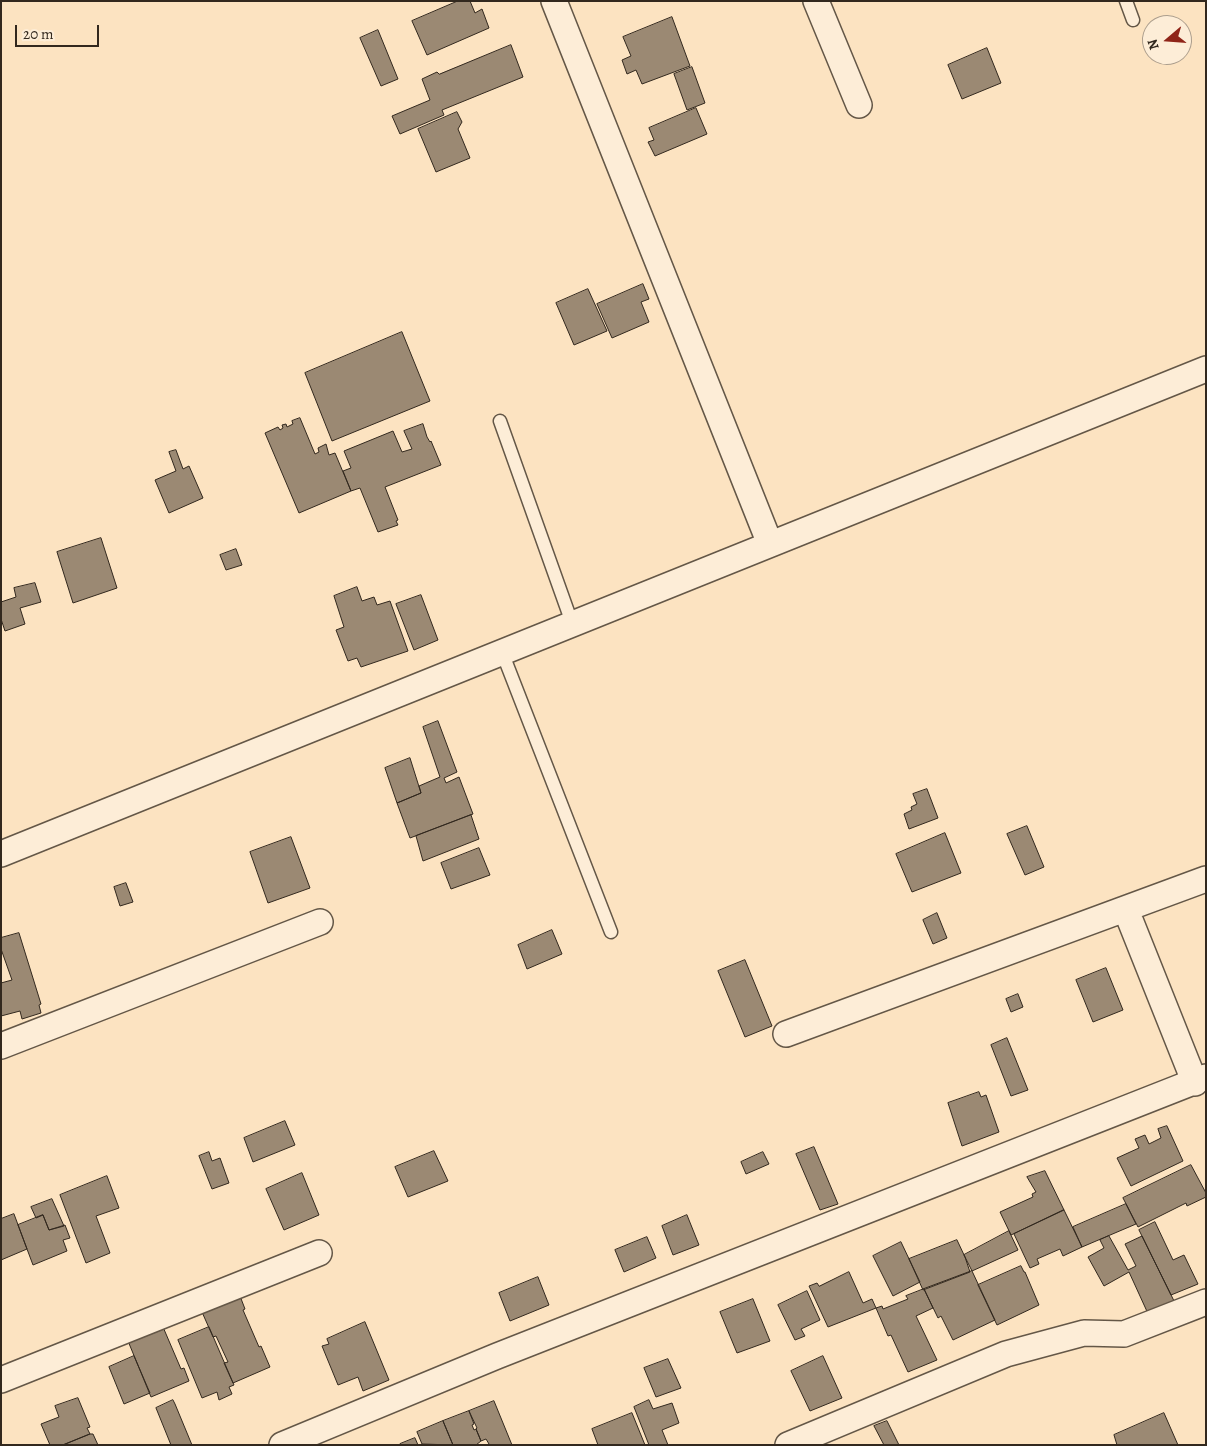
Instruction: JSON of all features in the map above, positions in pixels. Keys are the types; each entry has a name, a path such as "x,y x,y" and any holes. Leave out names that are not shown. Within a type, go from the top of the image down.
{"street":[{"path":"554,1 770,544"},
{"path":"816,1 859,105"},
{"path":"1,854 1206,369"},
{"path":"786,1034 1206,879"},
{"path":"282,1445 497,1356 1200,1080 1126,910"},
{"path":"1,1046 320,922"},
{"path":"1,1380 319,1253"},
{"path":"788,1445 1006,1354 1084,1333 1124,1334 1206,1302"}],"lane":[{"path":"1126,1 1133,20"},
{"path":"500,421 572,623"},
{"path":"502,652 611,932"}],"building":[{"path":"458,1 470,1 475,13 482,9 489,28 427,55 412,21"},
{"path":"672,17 690,66 642,84 636,70 627,74 622,60 631,56 623,37"},
{"path":"378,30 398,79 381,86 360,38"},
{"path":"511,45 523,77 442,110 444,115 400,134 392,116 430,100 422,79"},
{"path":"987,48 1001,83 962,99 948,65"},
{"path":"692,67 705,103 687,110 674,74"},
{"path":"696,108 707,134 655,156 648,142 654,140 649,128"},
{"path":"457,112 462,122 458,129 470,158 436,172 418,129"},
{"path":"643,284 649,299 641,302 649,322 612,338 597,304"},
{"path":"588,289 607,331 574,345 556,303"},
{"path":"402,332 430,401 332,441 305,373"},
{"path":"300,418 315,454 319,452 318,448 326,444 329,455 335,453 351,491 299,513 265,433 278,427 280,430 283,428 282,425 286,424 287,427 293,424 292,421"},
{"path":"423,424 427,437 431,441 441,465 385,487 398,520 396,521 398,525 378,532 360,488 351,491 343,471 351,468 344,451 393,431 402,452 412,449 404,431"},
{"path":"176,450 183,469 189,466 203,498 169,513 155,480 176,471 169,452"},
{"path":"101,538 117,588 73,603 57,552"},
{"path":"236,549 242,565 226,570 220,555"},
{"path":"35,583 41,602 20,608 25,624 5,631 1,619 1,602 16,597 14,588"},
{"path":"357,587 362,601 374,597 377,605 390,601 408,651 361,667 357,658 348,661 336,630 344,627 334,596"},
{"path":"421,595 438,640 414,650 396,604"},
{"path":"438,721 457,772 444,778 446,783 459,777 473,814 410,838 397,803 421,793 419,786 440,777 423,727"},
{"path":"410,758 421,793 397,803 385,768"},
{"path":"927,789 938,818 909,829 904,814 912,810 911,807 917,804 913,794"},
{"path":"471,815 479,839 423,861 416,836"},
{"path":"1027,826 1044,867 1025,875 1007,834"},
{"path":"945,833 961,873 912,892 896,854"},
{"path":"291,837 310,888 268,903 250,852"},
{"path":"479,848 490,875 451,889 441,863"},
{"path":"126,883 133,902 120,906 114,887"},
{"path":"937,913 947,938 933,944 923,920"},
{"path":"552,930 562,954 527,969 518,945"},
{"path":"19,933 41,1004 39,1005 41,1013 22,1019 20,1011 1,1016 1,983 12,980 1,949 1,938"},
{"path":"745,960 772,1026 745,1037 718,971"},
{"path":"1106,968 1123,1010 1093,1022 1076,980"},
{"path":"1018,994 1023,1007 1011,1012 1006,999"},
{"path":"1007,1038 1028,1090 1011,1096 991,1045"},
{"path":"979,1092 981,1097 986,1095 999,1132 962,1146 948,1103"},
{"path":"285,1121 295,1145 253,1162 244,1138"},
{"path":"1167,1126 1183,1161 1131,1186 1117,1158 1139,1148 1135,1139 1145,1135 1149,1144 1161,1138 1158,1129"},
{"path":"814,1147 838,1204 820,1210 796,1154"},
{"path":"434,1151 448,1181 408,1197 395,1167"},
{"path":"209,1152 212,1161 220,1158 229,1183 212,1189 199,1156"},
{"path":"763,1152 769,1164 746,1174 741,1162"},
{"path":"1191,1165 1206,1193 1206,1197 1187,1206 1186,1203 1138,1227 1123,1198"},
{"path":"1045,1171 1064,1210 1011,1235 1000,1212 1033,1197 1032,1194 1036,1192 1027,1177"},
{"path":"302,1173 319,1215 284,1230 266,1189"},
{"path":"107,1176 119,1208 96,1216 110,1253 86,1263 60,1195"},
{"path":"52,1199 64,1226 49,1230 43,1215 36,1218 31,1207"},
{"path":"1126,1204 1136,1224 1082,1247 1073,1227"},
{"path":"1064,1210 1082,1247 1063,1256 1060,1249 1037,1259 1039,1264 1030,1268 1014,1234"},
{"path":"14,1214 27,1249 1,1260 1,1219"},
{"path":"43,1215 49,1230 65,1225 70,1238 63,1240 67,1251 33,1265 18,1225"},
{"path":"687,1215 699,1245 673,1255 662,1226"},
{"path":"1155,1222 1173,1260 1184,1255 1198,1284 1171,1295 1139,1230"},
{"path":"1009,1231 1018,1250 972,1271 964,1255"},
{"path":"1109,1236 1128,1270 1136,1266 1125,1244 1142,1236 1177,1307 1150,1318 1129,1272 1104,1286 1088,1257 1104,1248 1100,1240"},
{"path":"647,1237 656,1258 624,1272 615,1250"},
{"path":"957,1240 970,1272 923,1290 909,1259"},
{"path":"901,1242 920,1282 893,1296 873,1256"},
{"path":"1021,1266 1039,1305 997,1325 978,1285"},
{"path":"972,1271 995,1320 953,1340 941,1316 938,1318 924,1289"},
{"path":"849,1272 863,1303 872,1299 876,1308 828,1327 809,1286 817,1283 819,1286"},
{"path":"538,1277 549,1305 510,1321 499,1293"},
{"path":"924,1289 933,1308 916,1316 937,1360 908,1372 891,1335 888,1336 876,1308 882,1306 883,1309 908,1299 906,1296"},
{"path":"807,1291 820,1320 801,1329 805,1336 795,1340 778,1305"},
{"path":"240,1296 245,1309 243,1310 270,1367 233,1383 224,1363 228,1362 216,1336 213,1337 202,1312"},
{"path":"753,1299 770,1341 737,1353 720,1312"},
{"path":"365,1322 389,1380 363,1391 358,1377 338,1385 322,1346 329,1344 327,1339"},
{"path":"163,1327 181,1369 184,1368 189,1381 151,1397 128,1341"},
{"path":"209,1327 234,1385 229,1387 232,1394 219,1400 217,1392 202,1398 178,1340"},
{"path":"134,1356 150,1393 124,1404 109,1367"},
{"path":"823,1356 842,1398 810,1411 791,1371"},
{"path":"668,1359 681,1388 656,1397 644,1368"},
{"path":"78,1398 90,1427 87,1428 90,1434 63,1445 50,1445 41,1424 59,1417 55,1406"},
{"path":"173,1400 192,1445 171,1445 156,1408"},
{"path":"649,1400 653,1409 672,1403 679,1423 662,1430 668,1445 649,1445 634,1407"},
{"path":"494,1401 512,1445 487,1445 489,1444 486,1439 481,1441 476,1429 469,1411"},
{"path":"469,1411 474,1424 472,1425 474,1430 476,1429 481,1441 476,1445 453,1445 443,1421"},
{"path":"632,1413 645,1445 598,1445 592,1429"},
{"path":"1164,1413 1178,1445 1117,1445 1114,1435"},
{"path":"443,1421 453,1445 422,1444 417,1432"},
{"path":"887,1421 899,1445 884,1445 874,1426"},
{"path":"93,1434 98,1445 63,1445"},
{"path":"415,1438 418,1445 400,1445 400,1444"}]}
